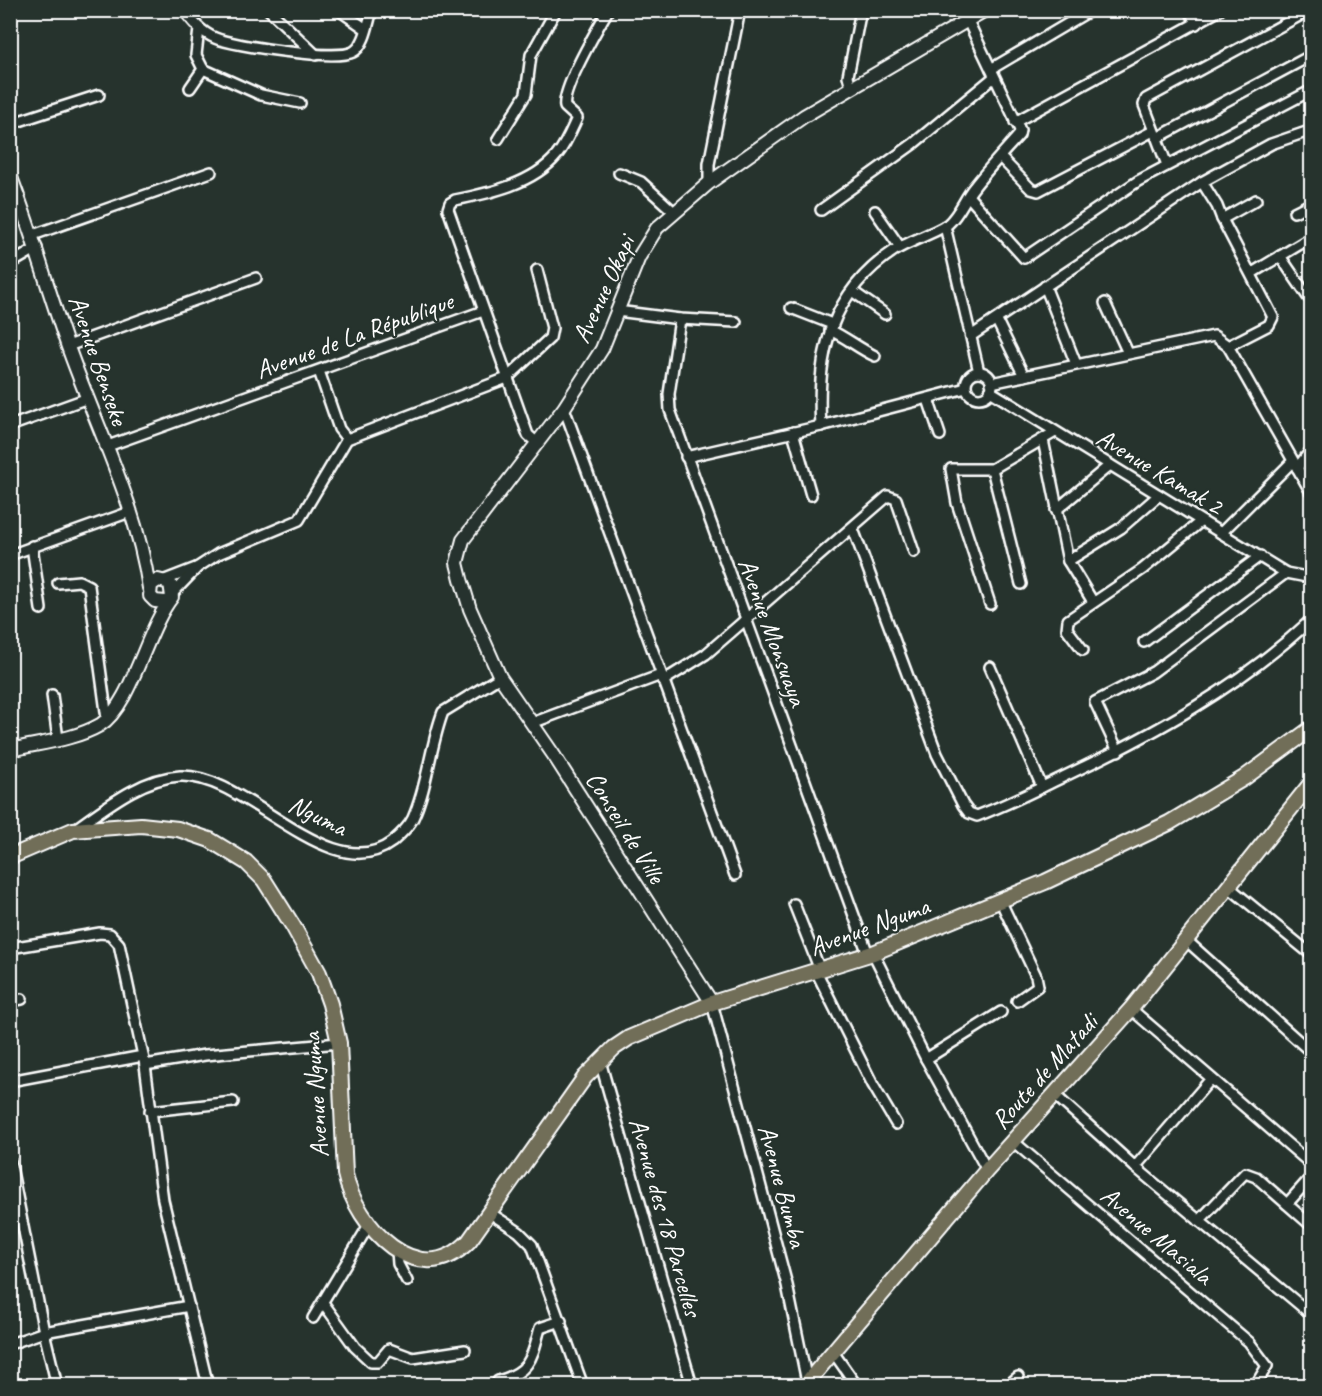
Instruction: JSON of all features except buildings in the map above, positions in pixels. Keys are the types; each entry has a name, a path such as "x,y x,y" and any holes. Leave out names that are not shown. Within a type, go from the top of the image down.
{"main road":[{"name":"Avenue Nguma","path":"10,857 73,830 94,827 161,826 210,840 246,862 264,880 306,948 330,1004 339,1043 345,1174 348,1190 369,1225 384,1242 397,1251 416,1259 448,1256 469,1241 585,1077 628,1038 712,1003 871,954 1000,900 1169,823 1244,778 1311,728"},
{"name":"Route de Matadi","path":"806,1384 987,1170 1056,1096 1131,1009 1310,787"}],"street":[{"path":"184,10 199,28 216,39 316,55 353,52 360,46 372,10"},
{"path":"269,10 316,55"},
{"path":"339,10 366,29"},
{"path":"498,139 526,94 531,55 556,10"},
{"path":"483,311 449,218 450,203 508,187 540,170 557,156 577,118 565,107 564,98 608,10"},
{"path":"709,183 709,164 740,10"},
{"path":"851,87 848,76 861,10"},
{"name":"Avenue Okapi","path":"500,677 470,609 457,563 458,550 463,540 536,442 564,408 602,349 639,257 657,228 709,183 851,87 985,10"},
{"path":"821,210 913,144 992,74 1091,10"},
{"path":"1190,10 1196,24"},
{"path":"1015,122 1220,10"},
{"path":"1167,165 1144,105 1146,99 1310,10"},
{"path":"821,426 818,392 824,350 831,327 852,291 875,263 900,247 945,226 969,197 974,187 1019,135 968,21"},
{"path":"199,28 196,55 203,69 261,95 300,103"},
{"path":"1000,158 1031,189 1038,191 1311,55"},
{"path":"190,88 203,69"},
{"path":"969,197 1024,258 1138,181 1311,90"},
{"path":"10,124 99,95"},
{"path":"971,336 997,321 1202,182 1271,144 1311,130"},
{"path":"33,235 211,172"},
{"path":"619,173 641,182 674,212"},
{"name":"Avenue Benseke","path":"10,175 14,195 33,235 68,346 130,512 145,559 156,586 170,583 169,598"},
{"path":"1202,182 1218,206 1222,219 1273,316 1269,325 1228,346"},
{"path":"1222,219 1256,200"},
{"path":"1294,212 1311,203"},
{"path":"875,211 900,247"},
{"path":"945,226 979,372"},
{"path":"1252,273 1311,237"},
{"path":"10,264 37,248"},
{"path":"1280,256 1308,297"},
{"path":"156,586 198,567 227,549 299,520 347,440 507,378 550,339 552,328 537,270"},
{"path":"68,346 256,278"},
{"path":"1046,286 1076,364"},
{"path":"852,291 885,314"},
{"path":"1106,303 1128,353"},
{"path":"791,308 831,327 852,340 855,346 875,356"},
{"name":"Avenue de La République","path":"105,447 483,311 528,435 536,442"},
{"path":"617,311 680,319 736,322"},
{"name":"Avenue Monsuaya","path":"680,319 668,402 686,457 871,954 987,1170"},
{"path":"997,321 1024,376"},
{"path":"991,387 986,374 979,372 967,379 966,388 970,395 977,398 984,397 991,387 1024,376 1214,336 1228,346 1311,494"},
{"path":"319,371 339,429 347,440"},
{"name":"Avenue Kamak 2","path":"991,387 1055,432 1200,522 1286,573 1311,578"},
{"path":"686,457 821,426 966,388"},
{"path":"10,426 88,398"},
{"path":"928,399 940,435"},
{"path":"564,408 735,875"},
{"path":"793,432 811,495"},
{"path":"990,604 957,503 951,469 992,469 1055,432"},
{"path":"1043,440 1068,561 1094,602"},
{"path":"1221,533 1311,449"},
{"path":"1056,510 1110,465"},
{"path":"992,469 1020,584"},
{"path":"1068,561 1121,528 1159,495"},
{"path":"532,723 662,678 706,654 885,499 893,497 896,499 915,552"},
{"path":"10,555 130,512"},
{"path":"1083,650 1067,629 1066,624 1143,569 1200,522"},
{"path":"853,529 937,754 963,805 969,813 977,816 1118,751 1215,696 1311,619"},
{"path":"32,546 41,609"},
{"path":"1144,642 1260,556"},
{"path":"10,750 58,739 89,729 107,719 120,702 152,628 169,598 198,567"},
{"path":"1118,751 1095,702 1153,672 1286,573"},
{"path":"58,584 79,581 89,586 107,719"},
{"path":"156,586 155,602 169,598"},
{"path":"152,628 156,586"},
{"path":"990,667 1042,787"},
{"name":"Conseil de Ville","path":"500,677 712,1003"},
{"name":"Nguma","path":"73,830 118,799 166,778 182,776 203,780 223,789 324,844 345,852 362,854 383,849 401,835 413,819 443,712 500,677"},
{"path":"52,695 58,739"},
{"path":"1230,888 1311,955"},
{"path":"1000,900 1036,976 1038,986 1017,1001"},
{"path":"794,904 818,971 873,1085 896,1124"},
{"path":"10,948 110,934 119,944 144,1060 164,1200 208,1386"},
{"path":"1187,941 1311,1053"},
{"path":"10,1001 22,999"},
{"name":"Avenue Bumba","path":"712,1003 787,1285 806,1384"},
{"path":"1131,1009 1210,1080 1311,1165"},
{"path":"926,1059 1001,1012"},
{"path":"10,1081 144,1060 339,1043"},
{"name":"Avenue des 18 Parcelles","path":"600,1061 692,1386"},
{"path":"1136,1167 1210,1080"},
{"path":"1056,1096 1311,1315"},
{"path":"150,1111 233,1102"},
{"name":"Avenue Masiala","path":"1014,1142 1243,1336 1261,1355 1267,1366 1255,1386"},
{"path":"10,1161 57,1386"},
{"path":"1199,1221 1245,1173 1256,1177 1311,1226"},
{"path":"1287,1204 1311,1176"},
{"path":"490,1213 519,1232 532,1245 561,1321 580,1384"},
{"path":"314,1318 369,1225"},
{"path":"397,1251 398,1264 407,1281"},
{"path":"324,1304 355,1347 371,1362 378,1362 389,1349 413,1358 465,1350"},
{"path":"10,1344 44,1332 189,1306"},
{"path":"498,1381 513,1376 529,1364 540,1328 561,1321"},
{"path":"833,1352 857,1386"},
{"path":"1006,1386 1018,1377"}]}
